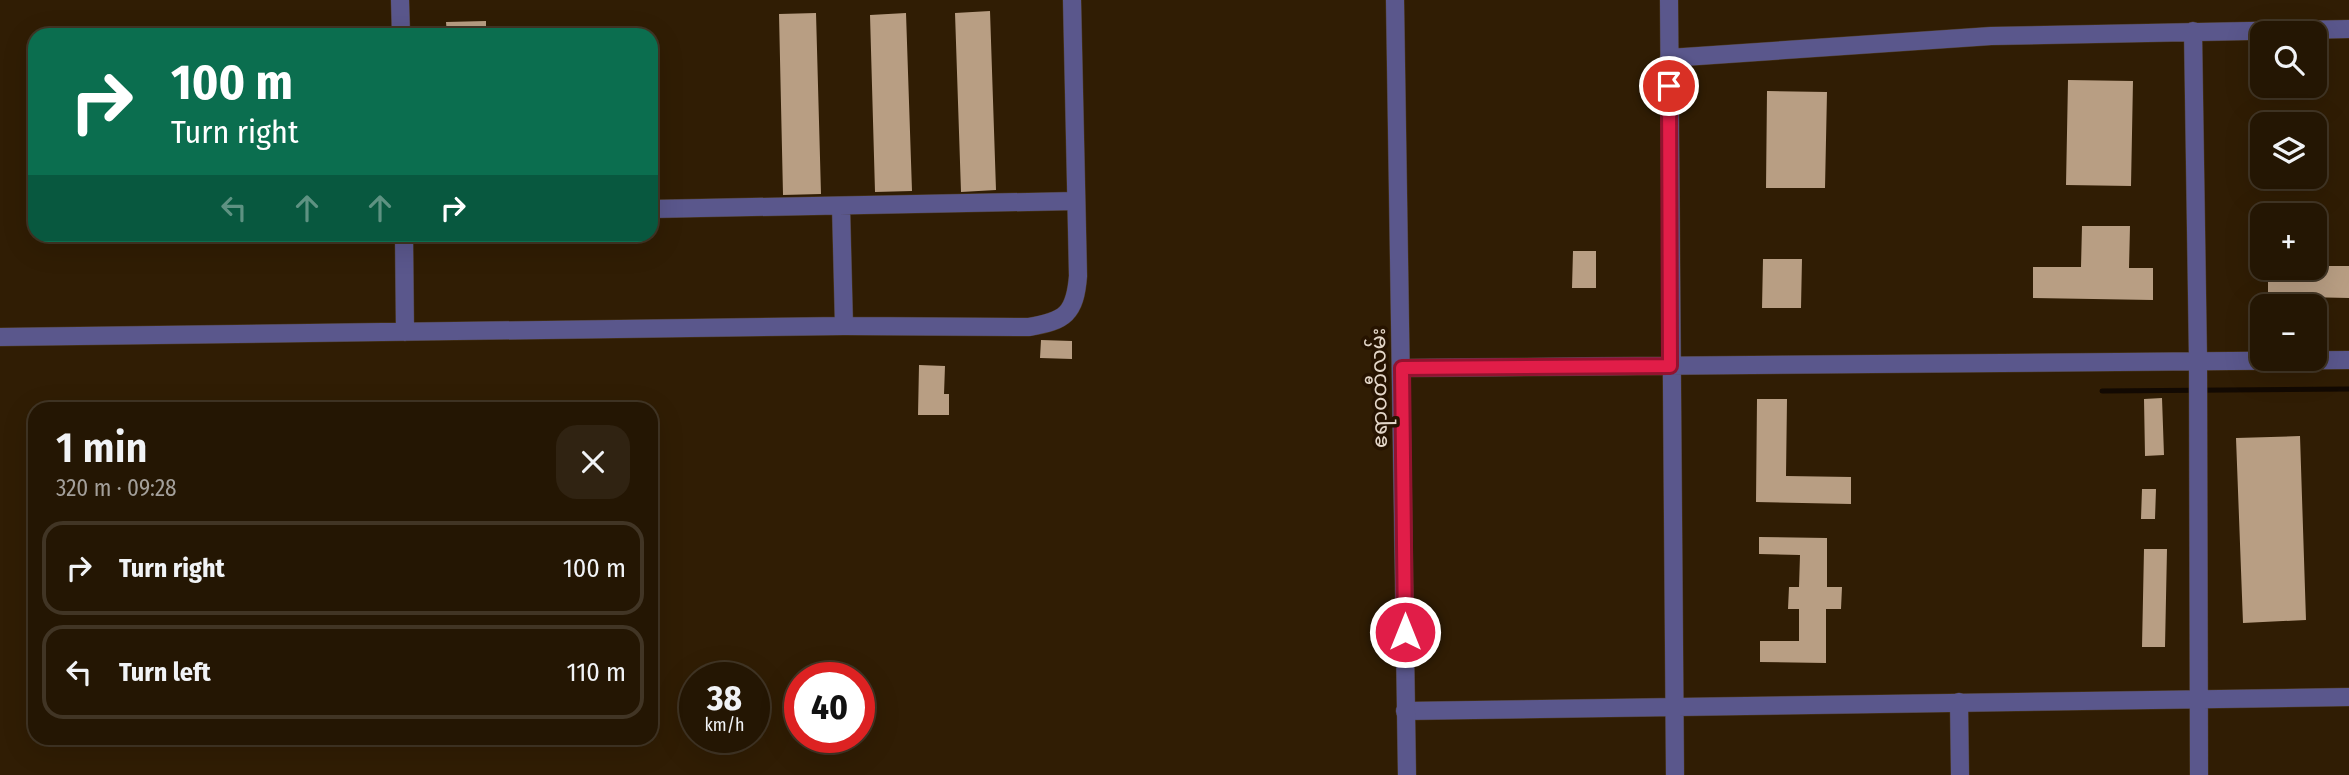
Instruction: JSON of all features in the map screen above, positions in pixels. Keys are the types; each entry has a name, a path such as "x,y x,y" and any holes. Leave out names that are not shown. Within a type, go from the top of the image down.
{"street":[{"path":"400,0 401,28"},
{"path":"0,337 844,326 1029,327 1054,323 1070,310 1076,296 1078,276 1072,0"},
{"name":"ဧရာဝတီလမ်း","path":"1395,0 1407,775"},
{"path":"1669,0 1675,775"},
{"path":"1669,58 1990,36 2349,29"},
{"path":"2193,31 2198,360 2199,775"},
{"path":"658,209 1076,201"},
{"path":"841,206 844,326"},
{"path":"404,242 405,332"},
{"path":"1402,368 2349,360"},
{"path":"1405,711 2349,697"},
{"path":"1959,702 1960,775"}],"building":[{"path":"990,11 996,190 961,192 955,13"},
{"path":"816,13 821,194 783,195 779,14"},
{"path":"906,13 912,191 875,192 870,15"},
{"path":"486,21 486,28 446,28 446,22"},
{"path":"2068,80 2133,81 2131,186 2066,185"},
{"path":"1767,91 1827,92 1825,188 1766,188"},
{"path":"2082,226 2130,226 2129,268 2153,268 2153,300 2033,298 2033,267 2081,267"},
{"path":"1573,251 1596,251 1596,288 1572,288"},
{"path":"1763,259 1802,259 1801,308 1762,308"},
{"path":"2327,266 2349,266 2349,298 2327,298 2327,294 2268,294 2268,280 2327,280"},
{"path":"1041,340 1072,341 1072,359 1040,358"},
{"path":"919,365 945,366 944,394 949,394 949,415 918,415"},
{"path":"2162,398 2164,455 2145,456 2144,399"},
{"path":"1757,399 1787,399 1786,476 1851,477 1851,504 1756,502"},
{"path":"2300,436 2306,620 2243,623 2236,438"},
{"path":"2142,489 2156,489 2155,519 2141,519"},
{"path":"1759,537 1827,538 1827,587 1842,587 1841,609 1826,609 1826,663 1760,662 1760,641 1799,641 1799,609 1788,609 1789,587 1799,587 1800,555 1759,554"},
{"path":"2144,549 2167,549 2165,647 2142,647"}],"waterway":[{"path":"2102,391 2349,389"}],"route":[{"path":"1405,632 1402,368 1670,366 1669,86"}]}
